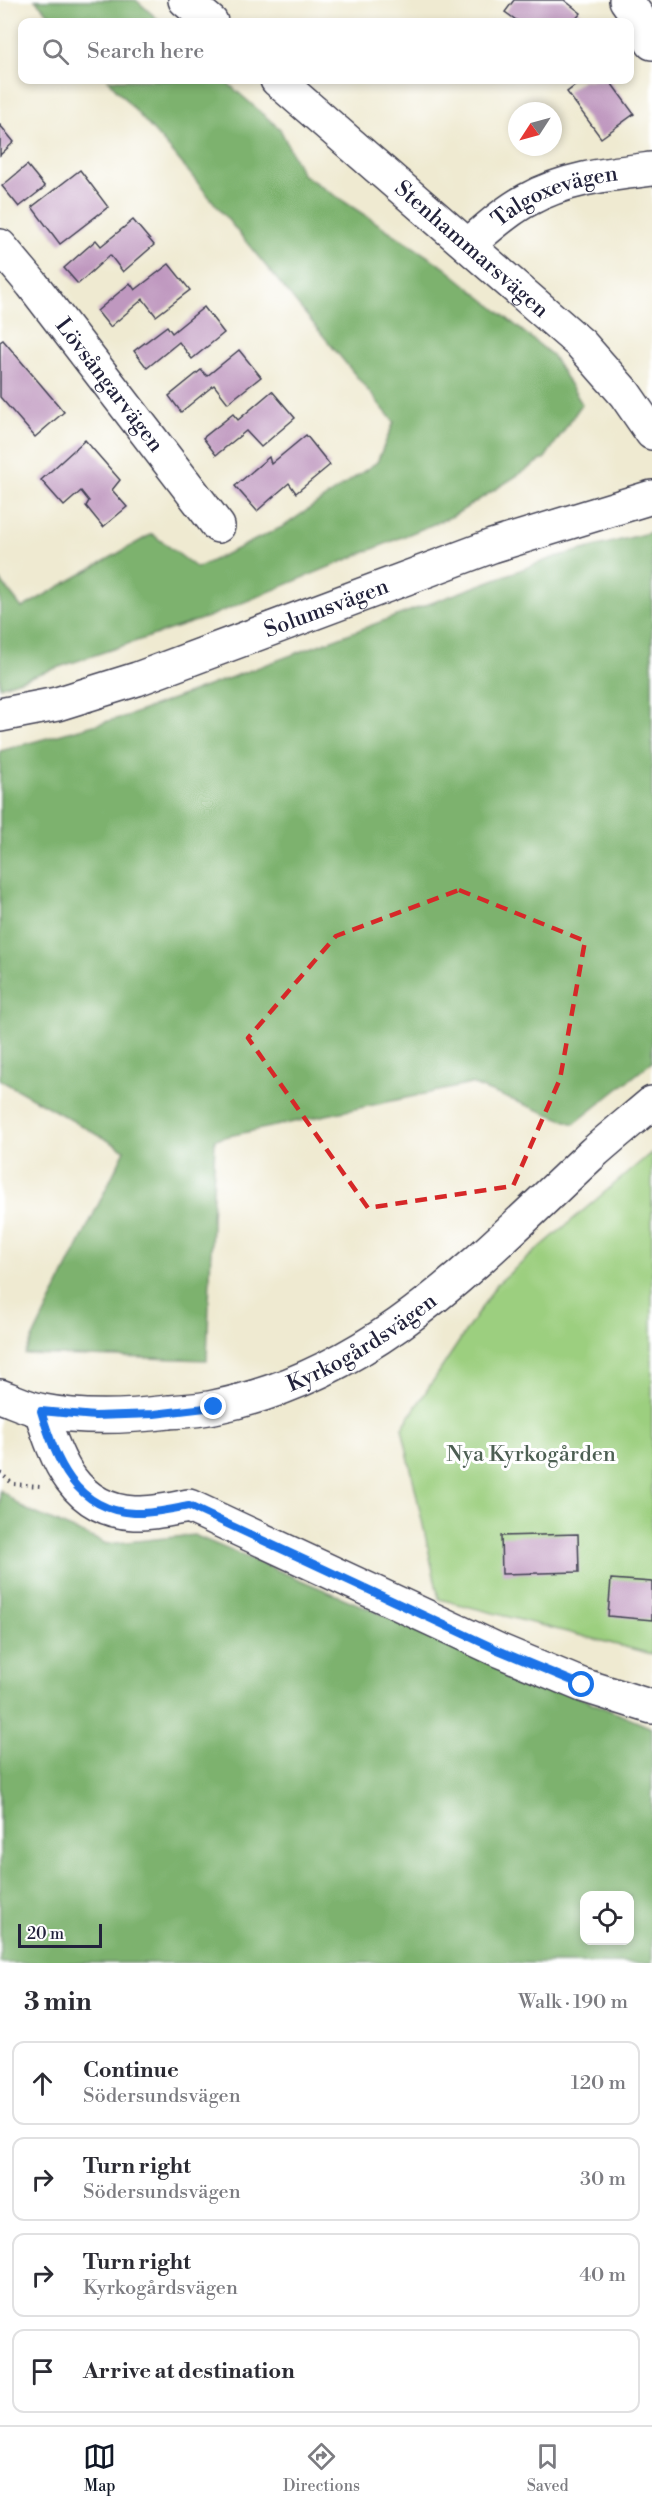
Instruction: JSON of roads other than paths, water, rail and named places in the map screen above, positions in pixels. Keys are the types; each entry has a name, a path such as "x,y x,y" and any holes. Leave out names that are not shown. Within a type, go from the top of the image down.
{"street":[{"path":"185,0 206,18"},
{"path":"626,0 652,43"},
{"name":"Stenhammarsvägen","path":"282,84 581,344 625,394 652,433"},
{"name":"Talgoxevägen","path":"468,245 511,210 546,190 570,182 652,169"},
{"name":"Lövsångarvägen","path":"0,246 32,284 218,526"},
{"name":"Solumsvägen","path":"0,715 57,704 137,679 492,546 652,497"},
{"name":"Kyrkogårdsvägen","path":"0,1396 41,1411 95,1416 154,1414 214,1407 275,1390 322,1370 378,1340 435,1299 507,1236 594,1152 652,1103"},
{"path":"41,1411 61,1466 76,1487 95,1503 135,1514 189,1506 498,1650 582,1685 652,1707"}],"park label":[{"name":"Nya Kyrkogården","path":"531,1454"}]}
